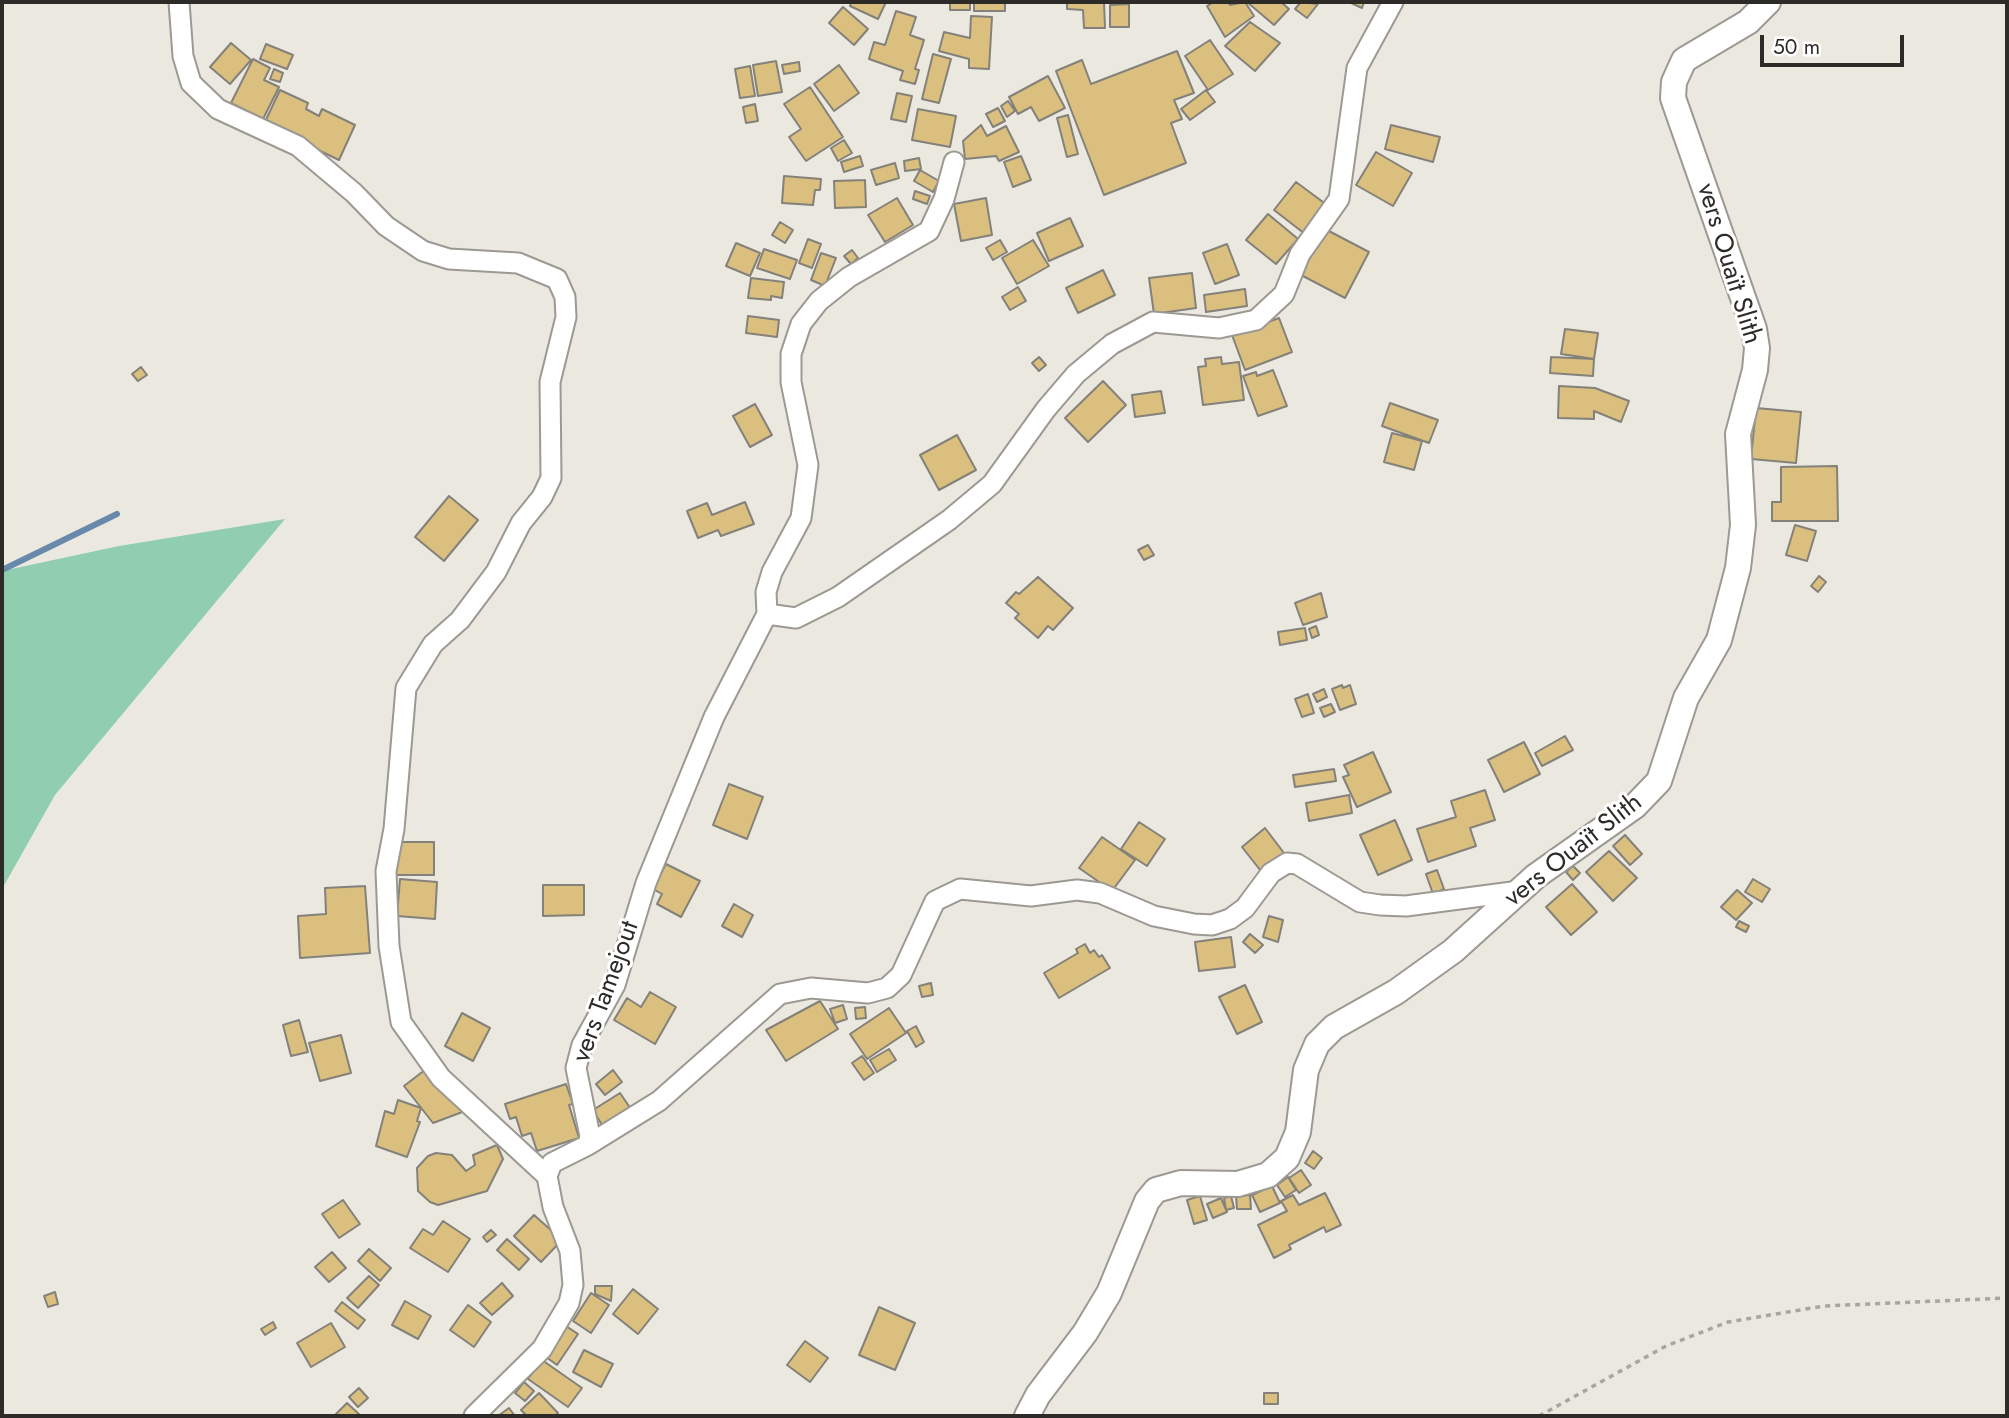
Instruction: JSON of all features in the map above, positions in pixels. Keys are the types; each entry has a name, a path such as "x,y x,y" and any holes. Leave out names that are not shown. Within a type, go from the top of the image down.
{"street":[{"path":"179,2 183,56 191,83 218,110 298,146 354,193 386,226 423,251 449,259 518,264 556,279 565,297 566,317 550,382 551,478 542,497 521,523 496,572 460,620 433,644 406,688 394,830 386,871 389,946 401,1022 441,1078 547,1176"},
{"path":"954,162 944,199 929,231 849,276 819,301 801,324 791,354 791,382 808,465 801,518 772,572 766,592 768,614 796,618 838,597 949,520 992,484 1045,409 1076,374 1112,344 1153,322 1219,328 1256,320 1284,294 1300,254 1339,199 1357,68 1393,2"},
{"name":"vers Ouaït Slith","path":"1027,1416 1038,1395 1085,1333 1109,1293 1147,1200 1156,1190 1181,1183 1238,1184 1268,1175 1287,1158 1298,1132 1306,1070 1317,1044 1334,1027 1396,992 1453,951 1548,866 1649,794 1666,767 1686,698 1719,640 1742,546 1738,434 1755,370 1757,348 1754,328 1673,98 1674,82 1684,60 1748,22 1768,2"},
{"name":"vers Tamejout","path":"588,1145 590,1136 576,1068 582,1045 615,985 646,883 714,717 768,614"},
{"path":"474,1416 542,1349 569,1303 573,1285 570,1251 554,1207 547,1176 552,1163 588,1145 659,1101 780,994 811,988 868,993 887,988 901,975 935,901 946,892 973,889 1031,896 1077,890 1100,893 1154,916 1194,925 1212,925 1230,919 1245,908 1271,873 1287,863 1297,864 1360,902 1380,905 1406,906 1520,891"}],"path":[{"path":"1539,1416 1666,1346 1728,1322 1824,1306 2007,1298"}],"green space":[{"path":"285,519 55,795 2,889 2,571 119,546"}],"building":[{"path":"851,2 886,2 878,19 850,6"},
{"path":"950,2 970,2 970,10 950,10"},
{"path":"974,2 1005,2 1005,11 974,11"},
{"path":"1067,2 1104,2 1105,28 1084,28 1083,10 1067,9"},
{"path":"1214,2 1228,2 1230,5 1245,2 1254,16 1225,37 1207,6"},
{"path":"1247,2 1281,2 1289,9 1274,25"},
{"path":"1301,2 1318,4 1307,18 1295,9"},
{"path":"1349,2 1364,2 1362,8"},
{"path":"1129,4 1129,27 1110,27 1110,5"},
{"path":"843,7 868,29 854,45 829,23"},
{"path":"896,11 916,17 910,35 924,40 915,69 919,70 915,84 900,80 903,71 869,59 874,42 885,45"},
{"path":"971,16 992,17 989,69 969,68 969,59 939,51 944,32 970,38"},
{"path":"1250,22 1280,43 1255,71 1225,46"},
{"path":"1210,40 1233,74 1208,90 1185,56"},
{"path":"231,43 251,60 230,84 210,67"},
{"path":"266,44 293,55 287,69 260,59"},
{"path":"1177,51 1194,93 1174,100 1182,119 1171,123 1186,163 1104,195 1056,71 1082,60 1091,84"},
{"path":"933,54 951,59 939,103 922,99"},
{"path":"253,59 270,68 264,80 279,87 263,119 231,103"},
{"path":"776,61 782,92 758,96 753,65"},
{"path":"799,62 800,71 784,74 782,65"},
{"path":"839,65 859,93 834,111 814,84"},
{"path":"750,66 755,96 740,98 735,69"},
{"path":"274,69 283,73 280,82 270,79"},
{"path":"1048,76 1065,108 1039,121 1031,107 1018,114 1009,97"},
{"path":"810,87 843,137 806,161 789,137 801,129 784,104"},
{"path":"280,90 308,103 306,109 319,116 322,109 355,125 339,160 264,124"},
{"path":"1206,90 1215,102 1190,120 1181,109"},
{"path":"897,93 912,96 906,122 891,119"},
{"path":"1008,101 1015,111 1007,117 1001,106"},
{"path":"755,104 758,121 746,123 743,107"},
{"path":"998,108 1005,121 993,127 986,114"},
{"path":"918,109 956,116 950,147 912,140"},
{"path":"1068,115 1078,154 1067,157 1057,118"},
{"path":"981,125 987,136 1006,126 1019,152 999,161 996,156 965,159 963,141"},
{"path":"1391,125 1440,137 1433,162 1385,149"},
{"path":"844,140 852,153 838,161 831,148"},
{"path":"1376,152 1412,173 1393,206 1356,185"},
{"path":"860,156 863,166 844,172 841,162"},
{"path":"1021,156 1031,180 1013,187 1004,162"},
{"path":"919,158 921,169 905,171 904,161"},
{"path":"895,163 899,178 876,185 871,170"},
{"path":"920,170 939,181 933,192 914,181"},
{"path":"784,176 821,179 820,190 815,190 813,205 782,203"},
{"path":"865,180 866,207 835,208 834,181"},
{"path":"1296,182 1327,205 1305,234 1274,210"},
{"path":"915,191 930,196 927,204 913,199"},
{"path":"897,198 913,225 885,242 868,215"},
{"path":"986,198 992,235 961,241 954,204"},
{"path":"1268,214 1298,239 1276,264 1246,240"},
{"path":"1070,218 1083,246 1049,261 1037,233"},
{"path":"780,222 793,230 785,243 772,235"},
{"path":"1325,229 1369,252 1345,298 1301,275"},
{"path":"808,239 821,244 812,268 799,263"},
{"path":"1000,240 1007,252 993,260 986,248"},
{"path":"1033,240 1049,266 1017,284 1002,258"},
{"path":"736,243 760,253 750,276 726,266"},
{"path":"1227,244 1239,275 1215,284 1203,253"},
{"path":"764,249 797,260 790,279 757,268"},
{"path":"852,250 858,258 851,264 844,256"},
{"path":"821,253 836,258 825,286 811,280"},
{"path":"1103,270 1115,295 1078,313 1066,288"},
{"path":"1192,273 1196,308 1154,314 1149,278"},
{"path":"751,278 784,282 782,298 748,298"},
{"path":"1018,287 1026,301 1010,310 1002,297"},
{"path":"1245,289 1247,306 1206,312 1204,295"},
{"path":"748,316 779,320 777,337 746,333"},
{"path":"1279,318 1292,352 1245,370 1232,335"},
{"path":"1565,329 1598,333 1594,359 1561,354"},
{"path":"1039,357 1046,365 1039,371 1032,363"},
{"path":"1221,357 1222,364 1239,362 1244,400 1203,405 1198,367 1206,366 1205,359"},
{"path":"1551,357 1594,359 1593,376 1550,373"},
{"path":"141,367 147,375 138,381 132,374"},
{"path":"1273,370 1287,406 1258,416 1243,376 1256,372 1257,376"},
{"path":"1103,381 1126,405 1088,442 1065,418"},
{"path":"1559,386 1595,388 1629,401 1621,422 1594,411 1594,419 1558,418"},
{"path":"1161,391 1165,413 1135,417 1132,395"},
{"path":"1390,403 1438,420 1429,443 1382,426"},
{"path":"755,404 772,435 750,447 733,416"},
{"path":"1756,408 1801,412 1796,463 1751,459"},
{"path":"1392,433 1422,441 1414,470 1384,462"},
{"path":"957,435 976,470 939,490 920,455"},
{"path":"1837,466 1838,521 1772,521 1772,502 1781,502 1781,467"},
{"path":"449,496 478,520 444,561 415,537"},
{"path":"745,502 754,524 721,536 718,530 698,538 687,511 707,503 712,515"},
{"path":"1795,525 1816,531 1807,561 1786,555"},
{"path":"1148,545 1154,555 1144,560 1138,550"},
{"path":"1819,576 1826,582 1818,592 1811,586"},
{"path":"1038,577 1073,608 1053,630 1048,626 1038,638 1015,618 1019,614 1006,603 1016,592 1019,594"},
{"path":"1321,593 1327,617 1303,625 1295,603"},
{"path":"1316,626 1319,635 1312,638 1309,629"},
{"path":"1305,628 1307,640 1280,645 1278,632"},
{"path":"1342,685 1343,688 1350,685 1356,704 1340,710 1332,689"},
{"path":"1324,689 1327,697 1317,702 1313,694"},
{"path":"1308,694 1314,713 1302,717 1295,699"},
{"path":"1331,704 1335,712 1324,717 1320,708"},
{"path":"1565,736 1573,750 1542,766 1535,753"},
{"path":"1524,742 1540,774 1504,792 1488,760"},
{"path":"1373,752 1391,792 1357,807 1343,777 1349,775 1344,765"},
{"path":"1334,769 1336,781 1295,787 1293,775"},
{"path":"729,784 763,797 747,839 713,825"},
{"path":"1485,790 1495,820 1470,828 1476,846 1428,862 1417,829 1456,817 1451,801"},
{"path":"1349,795 1352,813 1309,821 1306,803"},
{"path":"1395,820 1412,860 1378,875 1360,835"},
{"path":"1139,822 1165,839 1147,866 1121,849"},
{"path":"1265,828 1287,857 1264,875 1242,847"},
{"path":"1625,835 1642,854 1630,865 1613,846"},
{"path":"1102,837 1135,860 1112,891 1079,868"},
{"path":"392,842 434,842 434,875 392,875"},
{"path":"1609,851 1637,878 1613,901 1586,872"},
{"path":"666,864 700,881 681,917 657,904 662,894 653,889"},
{"path":"1573,866 1580,873 1573,880 1566,872"},
{"path":"1437,870 1444,889 1433,894 1426,874"},
{"path":"400,879 437,882 435,919 397,916"},
{"path":"1753,879 1770,889 1762,902 1745,892"},
{"path":"1572,884 1597,912 1571,935 1546,907"},
{"path":"543,885 584,885 584,915 543,916"},
{"path":"365,886 370,953 300,958 298,916 326,914 325,888"},
{"path":"1737,890 1752,903 1736,920 1721,907"},
{"path":"734,904 753,915 742,937 722,926"},
{"path":"1269,916 1283,920 1278,942 1263,937"},
{"path":"1739,921 1749,926 1746,932 1736,927"},
{"path":"1250,934 1263,945 1255,953 1243,942"},
{"path":"1231,937 1235,967 1199,971 1195,942"},
{"path":"1085,944 1090,953 1094,950 1099,957 1102,955 1110,968 1059,998 1044,973 1078,953 1076,949"},
{"path":"931,983 933,995 922,997 919,986"},
{"path":"1245,985 1262,1022 1237,1034 1219,997"},
{"path":"650,992 676,1007 655,1044 614,1020 627,998 641,1007"},
{"path":"820,1001 838,1029 786,1061 766,1030"},
{"path":"843,1005 847,1019 835,1023 830,1009"},
{"path":"865,1007 866,1018 856,1019 855,1008"},
{"path":"889,1008 906,1033 867,1059 850,1034"},
{"path":"462,1013 490,1028 473,1061 445,1046"},
{"path":"299,1020 308,1052 291,1056 283,1025"},
{"path":"916,1026 924,1042 916,1047 907,1031"},
{"path":"341,1035 351,1073 320,1081 309,1043"},
{"path":"889,1049 896,1060 877,1072 870,1060"},
{"path":"862,1056 874,1073 864,1080 852,1063"},
{"path":"430,1066 465,1111 433,1123 404,1086"},
{"path":"613,1070 622,1082 605,1095 596,1084"},
{"path":"566,1084 573,1104 569,1105 579,1138 537,1151 531,1133 522,1136 516,1117 510,1119 505,1104"},
{"path":"620,1093 633,1112 605,1130 593,1110"},
{"path":"398,1100 421,1108 417,1121 420,1122 407,1157 376,1146 385,1111 394,1114"},
{"path":"497,1145 503,1159 487,1191 438,1205 430,1202 418,1191 417,1168 428,1156 436,1153 452,1155 466,1171 475,1165 473,1155"},
{"path":"1313,1151 1322,1158 1314,1169 1305,1163"},
{"path":"1301,1170 1311,1185 1299,1193 1289,1178"},
{"path":"1288,1177 1296,1190 1285,1197 1277,1185"},
{"path":"1272,1186 1280,1203 1260,1212 1252,1195"},
{"path":"1325,1193 1341,1225 1326,1232 1324,1227 1289,1245 1291,1249 1274,1258 1258,1225 1287,1211 1281,1201 1293,1195 1299,1205"},
{"path":"1250,1195 1251,1209 1237,1209 1236,1196"},
{"path":"1200,1196 1207,1220 1194,1224 1187,1200"},
{"path":"1231,1196 1234,1208 1226,1210 1224,1198"},
{"path":"1221,1198 1227,1212 1213,1218 1207,1204"},
{"path":"343,1200 360,1224 339,1238 322,1214"},
{"path":"534,1215 562,1240 541,1262 514,1236"},
{"path":"443,1221 470,1239 448,1272 410,1248 423,1229 433,1235"},
{"path":"491,1230 496,1235 487,1242 483,1237"},
{"path":"507,1239 529,1259 519,1270 497,1250"},
{"path":"369,1249 391,1268 380,1281 358,1261"},
{"path":"332,1252 346,1268 329,1282 315,1267"},
{"path":"369,1276 379,1285 358,1308 347,1298"},
{"path":"502,1283 513,1296 492,1315 480,1303"},
{"path":"595,1286 612,1286 611,1301 595,1294"},
{"path":"633,1289 658,1309 638,1334 613,1314"},
{"path":"55,1292 58,1304 48,1307 44,1296"},
{"path":"591,1293 609,1305 591,1333 573,1321"},
{"path":"405,1301 431,1316 418,1339 392,1325"},
{"path":"342,1302 365,1320 358,1329 335,1311"},
{"path":"468,1305 491,1322 474,1347 450,1330"},
{"path":"879,1307 915,1323 895,1370 859,1355"},
{"path":"273,1322 276,1328 265,1335 261,1329"},
{"path":"331,1323 345,1347 311,1367 297,1343"},
{"path":"566,1326 578,1334 557,1365 546,1357"},
{"path":"805,1341 828,1358 810,1382 787,1365"},
{"path":"584,1350 613,1364 601,1387 573,1372"},
{"path":"542,1360 582,1388 568,1407 528,1379"},
{"path":"524,1382 534,1391 525,1401 515,1393"},
{"path":"359,1388 368,1398 358,1407 349,1397"},
{"path":"539,1393 558,1413 555,1416 527,1416 521,1410"},
{"path":"1264,1393 1278,1393 1278,1404 1264,1404"},
{"path":"347,1403 361,1416 334,1416"},
{"path":"509,1408 515,1416 498,1416"}],"waterway":[{"path":"2,570 117,514"}]}
